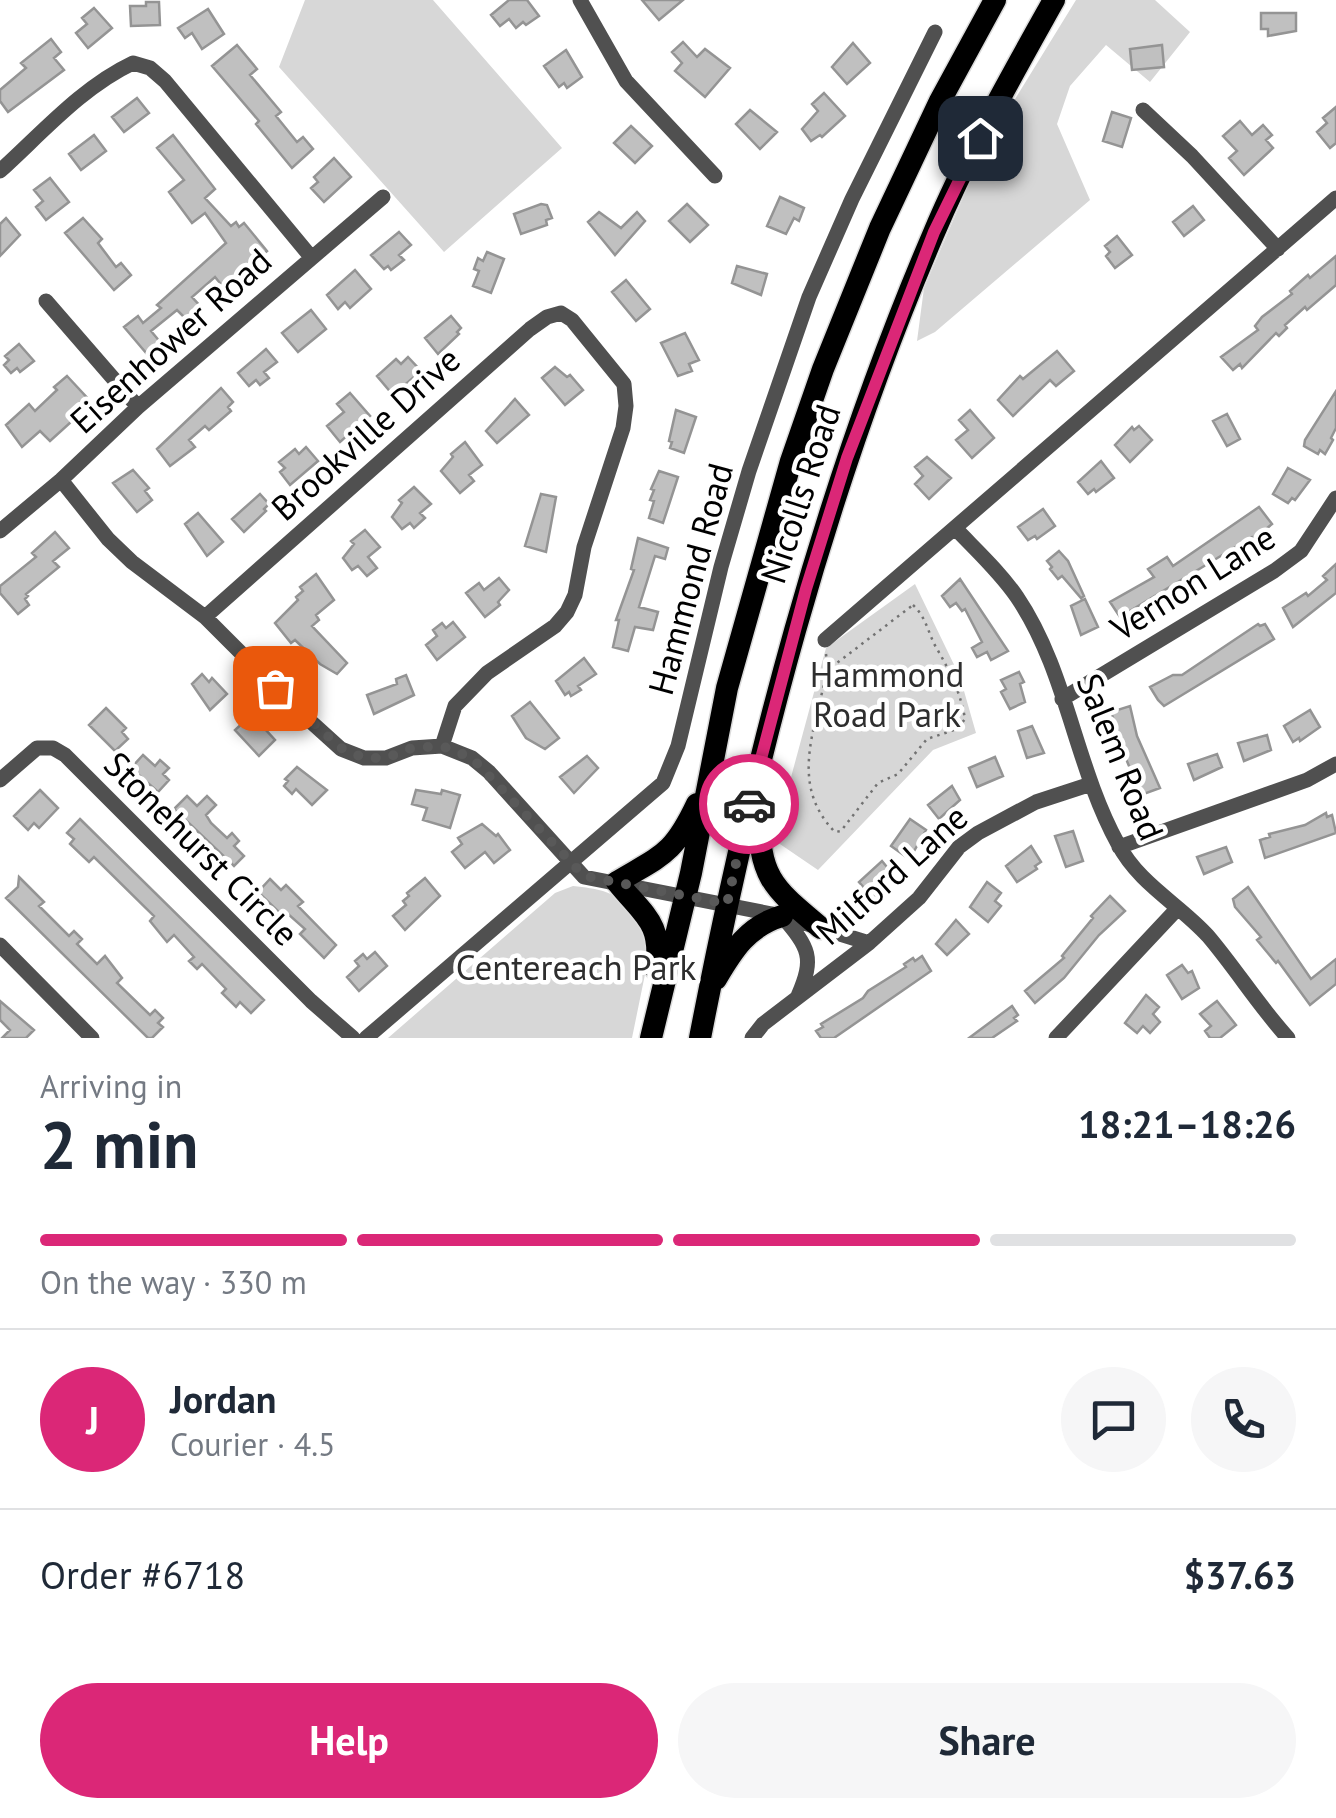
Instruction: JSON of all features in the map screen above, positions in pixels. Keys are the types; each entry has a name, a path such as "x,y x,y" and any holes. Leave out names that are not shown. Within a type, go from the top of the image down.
{"highway":[{"name":"Nicolls Road","path":"652,1033 727,688 790,462 880,228 940,101 995,0"},
{"name":"Nicolls Road","path":"700,1038 758,764 811,570 847,458 934,232 995,107 1054,0"},
{"path":"758,764 759,849 766,871 785,898 821,928"},
{"path":"652,1033 659,946 652,921 617,882 648,867 676,844 710,779"},
{"path":"709,990 744,937 768,920 782,916"}],"street":[{"path":"580,0 626,81 715,176"},
{"name":"Hammond Road","path":"366,1038 664,783 678,746 721,567 749,471 809,297 852,199 935,32"},
{"path":"0,171 91,89 132,63 150,68 165,81 311,257"},
{"path":"1144,110 1278,249"},
{"name":"Eisenhower Road","path":"0,530 382,197"},
{"path":"825,640 1336,198"},
{"path":"46,301 138,406"},
{"name":"Brookville Drive","path":"204,617 546,316 561,313 572,320 624,384 623,428 567,612 555,626 487,673 455,706 442,746"},
{"path":"61,480 108,539 132,562 204,617 341,748 364,758 386,758 412,748 442,746 472,758 489,772 584,876 782,916 869,942"},
{"name":"Vernon Lane","path":"1062,699 1274,572 1301,551 1336,498"},
{"name":"Salem Road","path":"956,529 996,570 1018,598 1034,628 1090,784 1119,847 1155,890 1210,938 1288,1038"},
{"name":"Stonehurst Circle","path":"0,780 37,748 53,748 65,755 215,907 353,1038"},
{"path":"1119,847 1306,780 1336,764"},
{"name":"Milford Lane","path":"752,1038 763,1024 919,898 959,848 978,833 1036,802 1090,784"},
{"path":"1056,1038 1177,909"},
{"path":"782,916 808,952 810,965 798,997"},
{"path":"0,946 92,1038"}],"path":[{"path":"825,640 828,672 807,776 816,806 836,832 878,783 898,774 927,739 957,729 965,720 944,659 925,619 913,605 828,672"}],"green space":[{"path":"305,0 433,0 562,148 444,252 279,67"},
{"path":"1076,0 1155,0 1190,32 1150,82 1106,45 1070,86 1057,124 1090,200 935,332 917,341 924,288 983,151"},
{"name":"Hammond Road Park","path":"915,584 960,677 976,733 933,750 818,870 774,840 826,648"},
{"name":"Centereach Park","path":"573,886 603,891 621,900 652,940 632,1038 388,1038 555,893"}],"building":[{"path":"509,0 527,0 539,16 516,28 509,19 500,26 491,15"},
{"path":"642,0 683,0 659,20"},
{"path":"146,2 159,2 160,25 131,26 130,6 146,6"},
{"path":"94,8 112,28 88,48 76,33 87,24 82,18"},
{"path":"208,9 224,34 202,49 192,33 185,38 178,28"},
{"path":"1261,13 1296,13 1296,31 1268,36 1268,29 1261,29"},
{"path":"51,39 61,52 54,58 64,70 8,112 0,101 0,90 26,68 21,63"},
{"path":"683,42 697,57 705,49 730,68 705,97 675,71 682,63 672,52"},
{"path":"853,43 870,63 847,84 832,67"},
{"path":"237,45 257,69 250,75 281,112 276,116 297,142 303,137 313,149 292,168 256,124 259,121 212,66"},
{"path":"1162,45 1164,67 1132,70 1130,49"},
{"path":"566,50 582,77 567,88 564,83 559,87 544,66"},
{"path":"824,93 845,116 822,137 811,141 802,129 818,111 812,104"},
{"path":"137,98 149,113 124,132 112,117"},
{"path":"1336,107 1336,143 1330,148 1317,132 1327,123 1323,118"},
{"path":"750,110 777,132 760,149 736,124"},
{"path":"1112,112 1131,118 1122,147 1103,141"},
{"path":"1240,121 1252,135 1263,125 1272,135 1266,140 1273,148 1244,175 1229,158 1237,151 1223,136"},
{"path":"631,126 652,146 635,163 614,143"},
{"path":"94,135 106,151 81,170 69,154"},
{"path":"173,135 215,189 205,198 231,226 244,223 267,251 224,288 215,277 192,297 202,308 188,321 177,310 151,331 161,343 147,354 124,327 138,316 143,323 161,308 157,305 226,243 205,213 192,223 169,192 184,180 157,148"},
{"path":"334,158 351,177 324,202 311,188 318,182 314,177"},
{"path":"50,178 69,202 46,220 36,207 43,201 34,190"},
{"path":"780,197 804,208 799,221 794,218 786,234 767,226"},
{"path":"687,204 708,225 690,242 669,221"},
{"path":"547,205 552,218 546,220 547,225 521,234 514,214"},
{"path":"1193,206 1204,220 1184,236 1173,222"},
{"path":"599,212 621,228 637,212 645,221 615,255 588,222"},
{"path":"6,218 20,235 0,256 0,224"},
{"path":"83,218 102,239 98,243 116,267 121,263 131,275 114,290 65,233"},
{"path":"399,232 411,245 399,255 404,260 391,270 388,266 384,269 371,255"},
{"path":"1117,236 1132,255 1115,268 1106,256 1110,252 1105,246"},
{"path":"487,252 504,259 491,293 473,286 479,271 474,269 478,258 483,261"},
{"path":"1336,256 1336,285 1307,310 1305,307 1242,368 1240,364 1233,370 1221,357 1258,330 1255,326 1262,317 1292,294 1290,291 1308,275 1310,278"},
{"path":"737,266 767,274 761,295 732,283"},
{"path":"355,270 371,289 350,308 345,302 338,309 327,295"},
{"path":"626,280 650,309 636,321 612,292"},
{"path":"311,310 326,329 298,352 282,333"},
{"path":"451,316 461,328 459,334 438,354 425,338"},
{"path":"685,333 699,360 689,364 692,371 678,376 661,343"},
{"path":"19,344 34,361 20,372 17,368 11,373 4,365 9,360 5,356"},
{"path":"266,349 277,362 264,372 269,378 260,385 256,380 249,386 238,373"},
{"path":"1057,351 1074,371 1056,386 1050,380 1013,416 998,400 1020,376 1023,379"},
{"path":"408,357 421,371 393,395 377,376 396,359 401,364"},
{"path":"555,367 567,377 570,375 583,390 565,405 542,378"},
{"path":"67,376 92,403 50,441 40,431 22,447 6,425 29,404 35,411"},
{"path":"221,388 233,402 228,407 231,411 209,430 205,426 189,440 195,447 170,466 157,449"},
{"path":"1336,391 1333,440 1325,454 1320,450 1318,454 1304,446 1305,440"},
{"path":"350,393 370,416 340,442 327,426 344,412 337,404"},
{"path":"515,399 529,415 497,443 486,431"},
{"path":"676,410 696,417 684,453 670,448"},
{"path":"970,410 994,438 972,458 956,440 968,430 959,420"},
{"path":"1227,414 1240,439 1227,446 1213,421"},
{"path":"1139,426 1152,440 1130,462 1115,445 1132,427 1134,430"},
{"path":"465,442 482,465 469,475 474,481 460,493 441,471 453,457 451,454"},
{"path":"306,447 318,461 290,485 280,472 285,468 279,462 295,449 299,454"},
{"path":"927,457 951,478 929,499 915,484 923,476 915,467"},
{"path":"1101,461 1114,478 1088,494 1078,482"},
{"path":"1288,468 1310,480 1288,503 1273,494"},
{"path":"133,470 149,488 145,491 152,500 137,512 113,483"},
{"path":"659,471 678,477 663,523 649,518 654,501 650,500 654,490 651,489"},
{"path":"414,487 431,504 420,513 425,518 414,528 410,523 402,529 392,517 402,503 399,500"},
{"path":"260,494 269,504 244,532 232,519"},
{"path":"541,494 556,497 546,552 525,546"},
{"path":"1259,507 1272,524 1254,539 1120,617 1110,602 1154,577 1148,569 1167,557 1173,566"},
{"path":"1043,509 1055,526 1037,539 1035,536 1028,540 1018,527"},
{"path":"198,513 223,542 207,556 185,524"},
{"path":"365,530 380,547 368,557 377,568 367,576 358,566 352,570 343,558 354,544 351,541"},
{"path":"55,532 69,548 53,561 59,567 26,594 29,605 18,614 0,593 0,586 36,557 32,553"},
{"path":"638,538 668,548 665,559 655,556 639,607 658,612 653,630 635,627 628,651 613,647 616,620 634,570 631,569"},
{"path":"1059,551 1068,561 1084,596 1081,598 1062,576 1058,579 1050,569 1047,561"},
{"path":"1336,564 1336,593 1293,627 1283,608 1306,593 1308,596 1327,580 1323,576"},
{"path":"316,574 334,600 316,615 319,620 312,626 347,663 337,674 295,640 291,643 275,623 298,600 296,597 303,591 300,587"},
{"path":"499,578 509,590 498,602 500,605 485,617 466,593 479,583 484,590"},
{"path":"960,579 1008,651 991,660 987,652 977,657 972,648 982,642 965,609 962,611 956,603 950,607 942,596"},
{"path":"1085,599 1098,627 1081,635 1071,606"},
{"path":"453,622 465,637 437,660 426,645 437,636 433,630 442,623 446,628"},
{"path":"1258,624 1265,624 1274,639 1164,706 1158,700 1150,687 1173,675 1182,675"},
{"path":"584,658 596,674 578,686 581,690 565,695 556,681"},
{"path":"1019,672 1025,702 1010,709 1001,692 1006,689 1001,680"},
{"path":"202,674 209,682 212,678 227,694 210,710 192,684"},
{"path":"406,675 414,695 374,714 367,695 397,684 396,679"},
{"path":"530,702 559,738 545,749 526,738 512,716"},
{"path":"1130,706 1137,736 1160,788 1141,795 1112,725 1115,724 1111,712"},
{"path":"106,708 126,728 122,732 128,739 115,751 89,725"},
{"path":"1310,710 1320,727 1293,742 1284,726"},
{"path":"247,719 260,729 263,727 275,740 259,756 235,730"},
{"path":"1032,726 1044,753 1027,758 1018,731"},
{"path":"1267,735 1271,750 1244,761 1238,743"},
{"path":"1217,754 1222,767 1194,780 1188,764"},
{"path":"143,755 155,766 160,760 169,768 163,774 169,780 158,792 131,768"},
{"path":"587,756 598,768 574,793 560,777"},
{"path":"995,757 1003,776 977,787 969,768"},
{"path":"297,767 327,790 312,805 296,789 292,794 284,786 288,781 285,779"},
{"path":"952,786 960,800 939,819 928,805"},
{"path":"40,790 58,808 39,828 34,823 28,830 14,816"},
{"path":"416,790 460,795 450,828 423,820 427,808 412,804"},
{"path":"187,796 197,806 207,796 216,805 206,815 227,838 232,833 239,841 234,846 244,856 234,866 174,809"},
{"path":"1326,813 1327,817 1332,815 1336,833 1265,858 1260,840 1305,825"},
{"path":"80,819 264,1000 251,1013 240,1002 236,1007 222,993 226,989 202,964 197,969 189,961 194,957 174,935 167,942 150,921 154,916 94,857 89,862 70,844 74,839 67,833"},
{"path":"910,819 926,830 913,853 909,850 905,856 891,846"},
{"path":"482,824 498,834 510,850 494,863 485,852 465,868 452,852 462,844 458,838"},
{"path":"1073,831 1083,861 1066,867 1055,836"},
{"path":"1031,846 1041,862 1017,882 1006,866"},
{"path":"1226,847 1232,862 1204,874 1197,857"},
{"path":"882,861 892,873 887,878 891,882 873,898 859,882"},
{"path":"19,877 44,902 39,906 69,936 74,931 82,939 77,944 97,964 105,956 122,978 117,983 150,1015 155,1010 163,1018 158,1023 163,1027 152,1038 6,898 18,887"},
{"path":"425,878 440,896 405,930 393,916 406,905 403,901 409,896 407,893"},
{"path":"270,879 281,890 286,885 303,902 298,906 336,945 324,958 300,934 305,929 287,913 284,917 258,892"},
{"path":"987,882 1001,893 995,901 1001,906 988,922 970,907"},
{"path":"1248,887 1311,979 1336,959 1336,984 1310,1005 1235,907 1233,899"},
{"path":"1110,896 1125,911 1099,935 1064,978 1035,1003 1025,991 1064,958 1091,916"},
{"path":"956,920 969,934 947,955 936,944"},
{"path":"375,952 387,966 359,991 347,977 359,966 355,961 363,954 367,959"},
{"path":"922,956 931,971 834,1038 821,1038 816,1031 823,1027 821,1024 906,967 904,964"},
{"path":"1182,965 1188,973 1192,971 1199,988 1182,999 1167,975"},
{"path":"1146,995 1159,1007 1153,1014 1160,1022 1150,1033 1143,1026 1137,1033 1125,1023"},
{"path":"0,1001 34,1030 26,1038 2,1038 10,1030 0,1020"},
{"path":"1217,1001 1236,1025 1220,1038 1210,1038 1205,1031 1211,1026 1200,1014"},
{"path":"1012,1006 1017,1021 992,1038 969,1038"}],"way so far":[{"path":"275,688 341,748 364,758 386,758 412,748 442,746 472,758 584,876 727,904 749,804"}],"route":[{"path":"749,804 806,589 847,458 934,232 980,138"}]}
